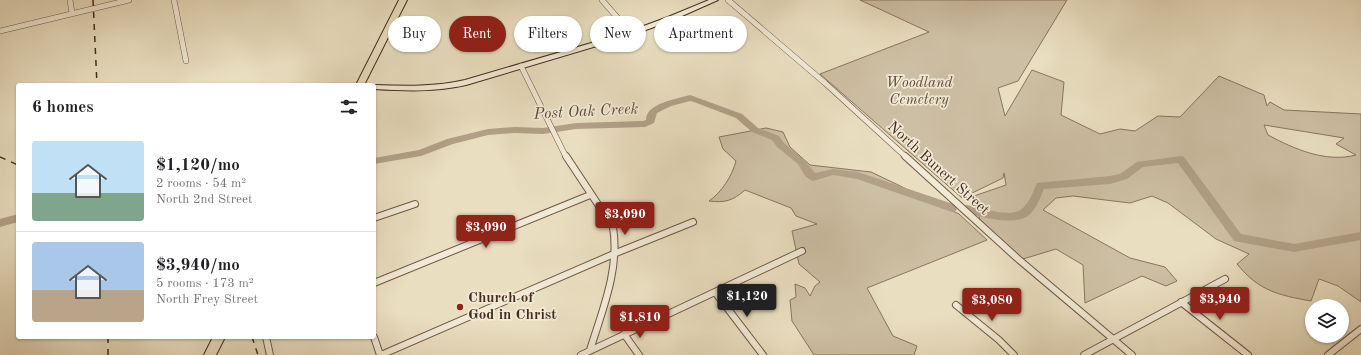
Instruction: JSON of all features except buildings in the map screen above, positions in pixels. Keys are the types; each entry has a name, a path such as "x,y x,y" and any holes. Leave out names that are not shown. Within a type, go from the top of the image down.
{"main road":[{"path":"361,83 404,0"},
{"path":"210,355 218,339"}],"street":[{"path":"70,0 72,13"},
{"path":"0,31 129,0"},
{"path":"174,0 186,62"},
{"path":"602,0 616,16"},
{"path":"646,26 715,0"},
{"name":"North Bunert Street","path":"728,0 825,83 1017,258 1111,339 1132,355"},
{"path":"376,87 442,87 470,82 590,46"},
{"path":"521,66 546,121 556,139 590,195 613,227 616,235 616,253 590,350"},
{"path":"376,282 590,195"},
{"path":"376,217 415,204"},
{"path":"375,339 381,355 616,253 693,222"},
{"path":"581,355 802,251"},
{"path":"1084,355 1111,339 1225,279"},
{"path":"715,292 763,355"},
{"path":"1181,302 1248,355"},
{"path":"956,305 999,340 1014,355"},
{"path":"1328,355 1361,329"},
{"path":"624,334 639,355"},
{"path":"266,339 270,355"}],"green space":[{"name":"Woodland Cemetery","path":"860,0 1067,0 1018,81 998,88 1005,116 1032,70 1064,82 1061,115 1100,134 1120,129 1135,131 1158,116 1180,117 1219,76 1264,95 1267,106 1270,102 1284,110 1361,114 1361,302 1338,286 1319,279 1312,299 1305,300 1279,294 1261,286 1245,273 1237,264 1249,254 1216,239 1168,203 1152,196 1130,203 1073,196 1056,198 1043,210 1130,258 1165,267 1177,281 1166,286 1142,276 1085,303 1083,265 1056,249 1023,259 980,220 974,196 1006,185 1004,173 1003,178 962,198 820,74 929,32","holes":["1264,125 1344,138 1336,144 1356,155 1333,157 1322,156 1299,150 1268,135"]},
{"path":"766,128 783,132 790,147 810,165 871,172 959,214 987,240 867,288 893,336 917,346 914,355 814,355 792,321 790,300 796,297 795,284 805,288 810,296 815,286 820,282 799,264 792,231 817,224 796,216 791,208 745,190 732,199 719,202 709,201 726,183 736,161 723,149 719,137"}],"waterway":[{"name":"Post Oak Creek","path":"376,161 421,153 450,141 488,132 515,130 543,131 576,126 645,124 651,121 651,115 654,111 668,104 690,98 739,116 755,130 776,138 780,145 801,162 809,174 813,177 833,172 858,176 952,208"},
{"name":"Post Oak Creek","path":"967,209 996,215 1011,217 1018,216 1029,209 1041,186 1110,180 1123,177 1140,164 1181,159 1238,238 1294,248 1361,236"},
{"name":"Post Oak Creek","path":"0,223 16,219"}],"railway":[{"path":"93,0 97,83"},
{"path":"0,157 16,164"},
{"path":"108,339 108,355"},
{"path":"253,339 258,355"}],"place":[{"name":"Church of God in Christ","path":"460,307"}]}
